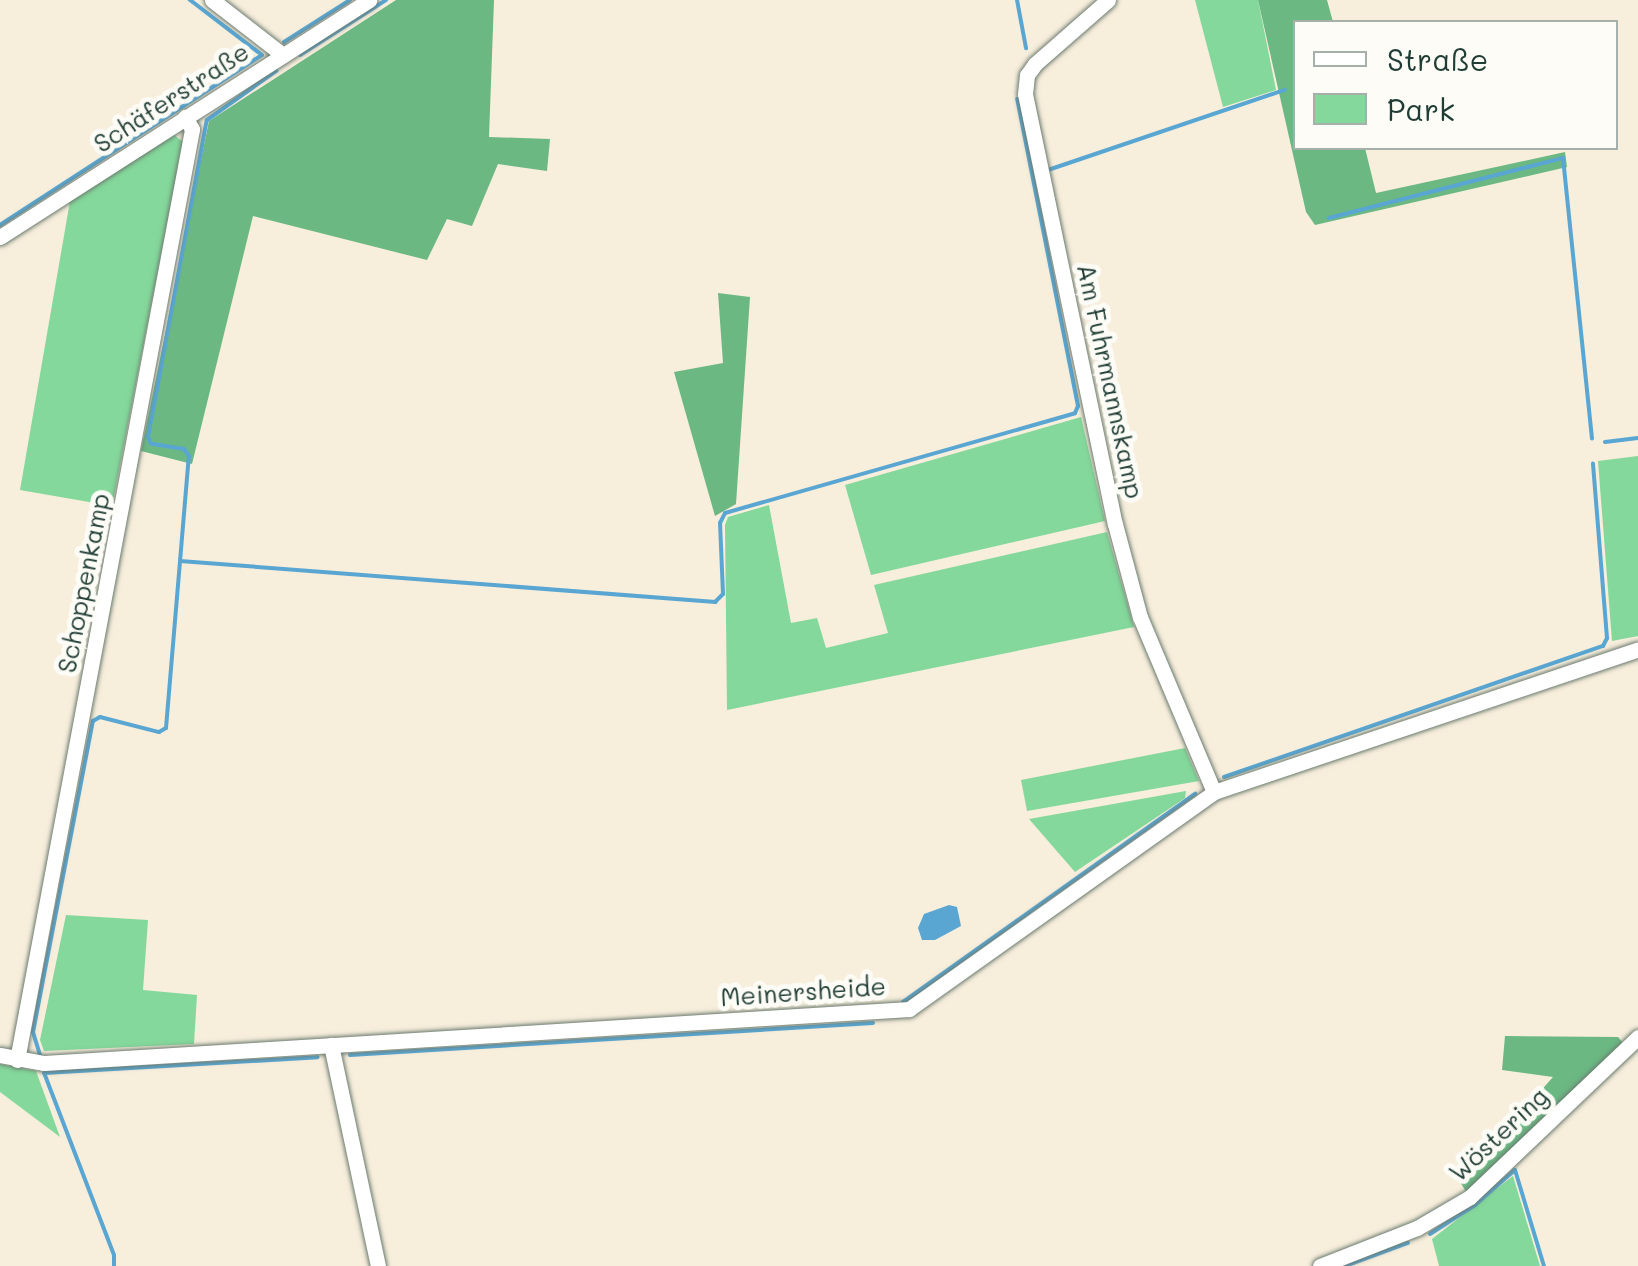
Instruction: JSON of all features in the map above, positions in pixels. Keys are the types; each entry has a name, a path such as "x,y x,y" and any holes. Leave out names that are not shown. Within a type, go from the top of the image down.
{"street":[{"path":"212,0 283,55"},
{"name":"Schäferstraße","path":"0,236 369,0"},
{"name":"Am Fuhrmannskamp","path":"1108,0 1036,64 1027,76 1026,94 1115,524 1140,617 1214,792"},
{"name":"Schoppenkamp","path":"17,1060 192,129 185,116"},
{"name":"Meinersheide","path":"0,1055 44,1063 909,1009 1214,792 1638,649"},
{"name":"Wöstering","path":"1320,1266 1417,1228 1470,1196 1638,1037"},
{"path":"331,1045 378,1266"}],"green space":[{"path":"396,0 494,0 489,137 550,139 547,171 498,164 472,226 447,219 427,260 253,216 192,464 141,451 209,121"},
{"path":"1195,0 1258,0 1276,90 1223,107"},
{"path":"1258,0 1327,0 1332,20 1293,20 1293,150 1365,150 1376,193 1565,152 1567,167 1315,225 1306,212"},
{"path":"173,134 183,142 112,506 20,490 70,201"},
{"path":"718,293 750,297 736,504 715,516 674,372 723,363"},
{"path":"1081,417 1105,521 871,575 845,485"},
{"path":"1638,456 1638,636 1612,641 1598,461"},
{"path":"769,505 791,623 817,618 826,648 888,633 874,585 1107,532 1134,627 727,710 725,525 728,517"},
{"path":"1185,748 1199,781 1027,811 1021,780"},
{"path":"1186,791 1185,798 1075,872 1029,819"},
{"path":"66,915 148,920 143,990 197,995 194,1044 44,1051 40,1040"},
{"path":"1505,1036 1618,1037 1623,1043 1467,1193 1460,1182 1553,1077 1502,1070"},
{"path":"0,1064 36,1071 60,1137 0,1092"},
{"path":"1513,1176 1540,1266 1439,1266 1432,1239"}],"water":[{"path":"949,905 957,907 961,926 935,940 922,940 918,928 924,914"}],"waterway":[{"path":"0,225 262,55 190,0"},
{"path":"284,42 350,0"},
{"path":"300,55 386,0"},
{"path":"1017,0 1026,48"},
{"path":"40,1055 33,1032 93,721 100,717 159,732 166,728 189,456 184,449 151,444 148,437 207,120 276,71"},
{"path":"1048,170 1285,90"},
{"path":"180,561 715,602 723,594 720,523 725,513 1075,413 1078,406 1017,99"},
{"path":"1329,218 1563,158 1592,439"},
{"path":"1605,442 1638,438"},
{"path":"1224,777 1603,646 1607,638 1593,464"},
{"path":"903,1002 1195,794"},
{"path":"350,1055 873,1023"},
{"path":"114,1266 114,1255 44,1073 318,1057"},
{"path":"1430,1234 1475,1205 1515,1170 1544,1266"},
{"path":"1345,1266 1408,1243"}]}
